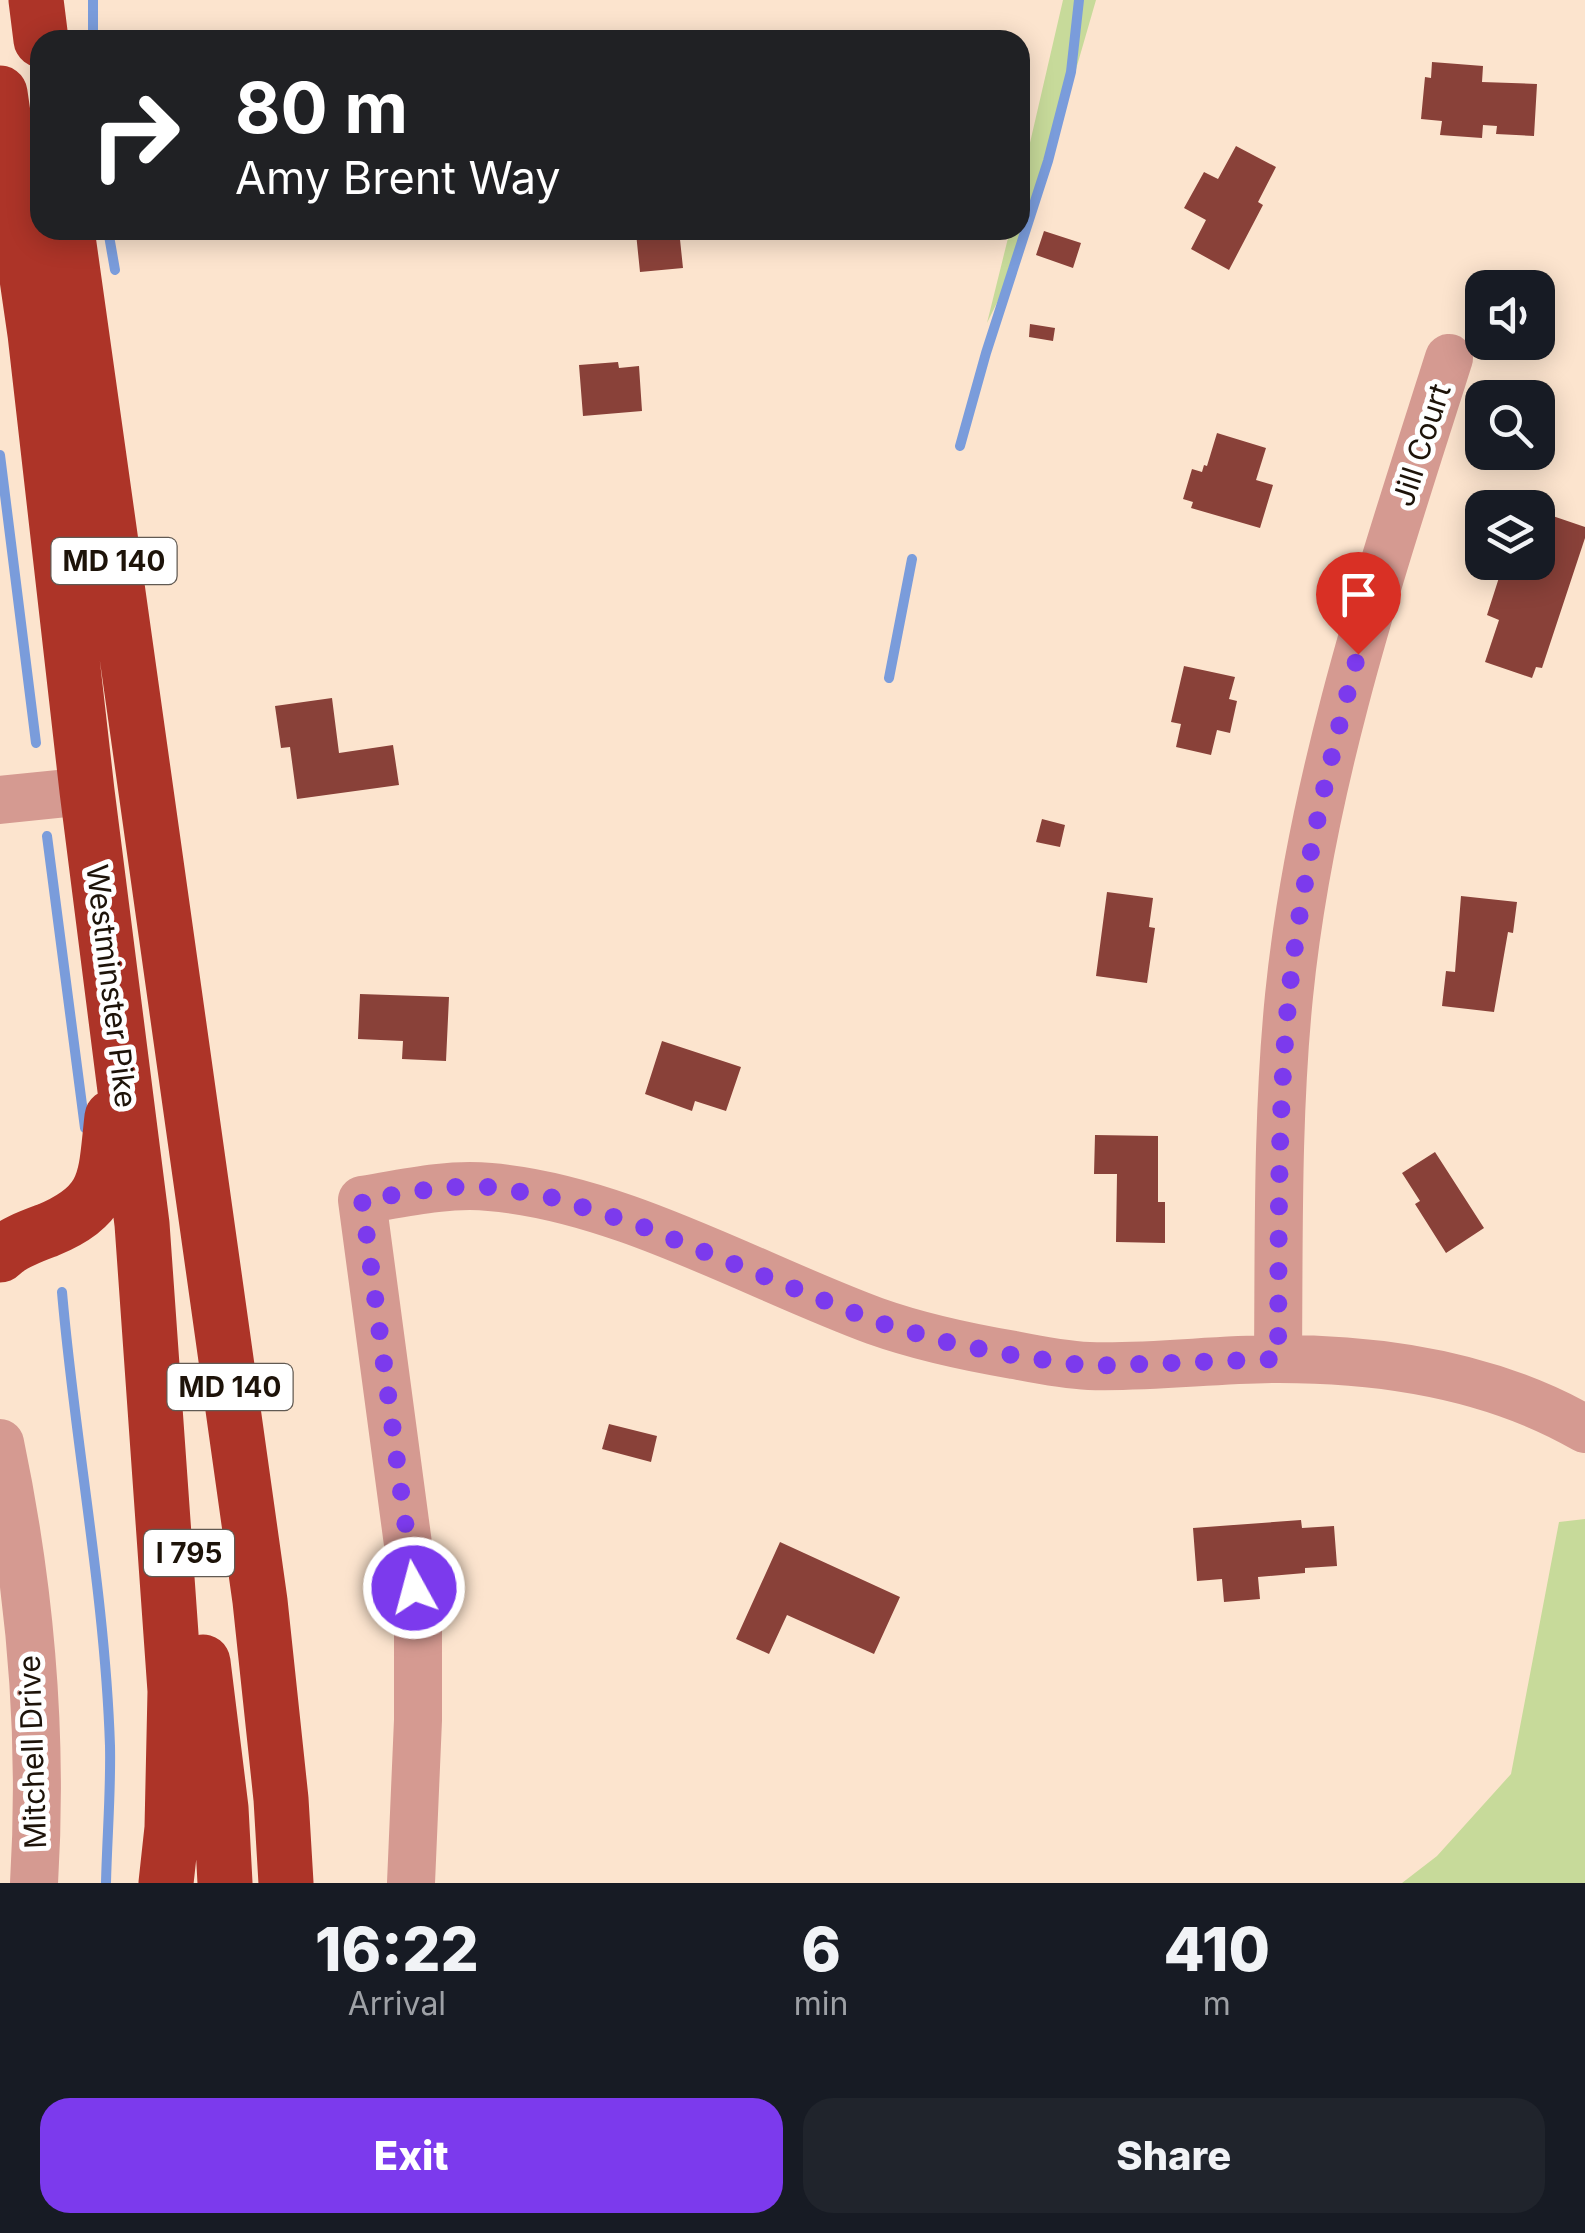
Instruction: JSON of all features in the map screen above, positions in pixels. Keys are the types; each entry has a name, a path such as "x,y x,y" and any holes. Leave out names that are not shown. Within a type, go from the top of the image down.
{"highway":[{"path":"36,0 40,30"},
{"name":"Westminster Pike","path":"0,93 34,334 142,1224 175,1692 172,1828 166,1883"},
{"name":"Westminster Pike","path":"68,240 260,1601 286,1883"},
{"path":"0,1256 80,1214 96,1199 106,1172 121,1050"},
{"name":"I 795","path":"142,1224 197,1612 221,1808 225,1883"}],"street":[{"name":"Jill Court","path":"1278,1359 1280,1108 1289,992 1311,854 1337,731 1368,615 1449,358"},
{"path":"0,800 87,791"},
{"path":"411,1883 418,1619 362,1200 444,1187 490,1187 547,1196 636,1224 877,1322 950,1343 1088,1366 1278,1359 1365,1362 1434,1373 1498,1390 1585,1429"},
{"name":"Mitchell Drive","path":"0,1444 27,1620 35,1747 34,1883"}],"green space":[{"path":"1063,0 1096,0 1030,229 1030,143"},
{"path":"1008,240 1027,240 1025,246 987,323"},
{"path":"1585,1519 1585,1883 1402,1883 1437,1856 1511,1774 1559,1522"}],"building":[{"path":"1432,62 1483,66 1482,82 1537,84 1534,136 1496,134 1497,126 1483,125 1482,138 1440,135 1442,121 1421,119 1425,77 1431,78"},
{"path":"1236,146 1276,167 1258,202 1263,205 1229,270 1191,249 1206,220 1184,208 1204,172 1218,179"},
{"path":"1044,231 1081,243 1073,268 1036,255"},
{"path":"637,240 680,240 683,268 640,272"},
{"path":"1030,324 1055,328 1053,341 1029,337"},
{"path":"618,362 619,368 639,366 642,411 583,416 579,365"},
{"path":"1217,433 1266,448 1256,480 1273,485 1260,528 1191,508 1193,502 1183,499 1192,469 1202,472 1207,466"},
{"path":"1555,517 1585,527 1585,538 1542,668 1536,667 1532,678 1485,662 1499,620 1487,615 1498,580 1555,580"},
{"path":"1184,666 1235,677 1229,699 1237,701 1230,733 1217,730 1211,755 1176,747 1181,724 1171,722"},
{"path":"332,698 339,753 393,745 399,785 297,799 290,747 281,748 275,706"},
{"path":"1042,819 1065,825 1060,847 1036,842"},
{"path":"1107,892 1153,898 1149,927 1155,928 1147,983 1096,976"},
{"path":"1461,896 1517,902 1494,1012 1442,1006 1446,971 1455,972"},
{"path":"360,994 449,997 446,1061 402,1059 403,1041 358,1039"},
{"path":"662,1041 741,1067 726,1111 695,1101 692,1111 645,1094"},
{"path":"1095,1135 1158,1136 1158,1202 1165,1202 1165,1243 1116,1242 1117,1174 1094,1174"},
{"path":"1435,1152 1484,1228 1446,1253 1415,1204 1420,1201 1402,1173"},
{"path":"609,1424 657,1436 651,1462 602,1449"},
{"path":"1301,1520 1302,1528 1334,1526 1337,1566 1258,1577 1260,1599 1224,1602 1222,1579 1197,1581 1193,1528"},
{"path":"780,1542 900,1597 874,1654 787,1615 769,1654 736,1639"}],"waterway":[{"path":"93,0 93,30"},
{"path":"1030,217 1071,72 1079,0"},
{"path":"110,240 115,270"},
{"path":"960,446 1022,240"},
{"path":"0,455 36,743"},
{"path":"889,678 912,559"},
{"path":"47,836 85,1128"},
{"path":"62,1292 107,1689 110,1763 106,1883"}],"route":[{"path":"414,1588 362,1200 444,1187 490,1187 547,1196 636,1224 877,1322 950,1343 1017,1356 1088,1366 1278,1359 1280,1108 1289,992 1311,854 1358,654"}]}
